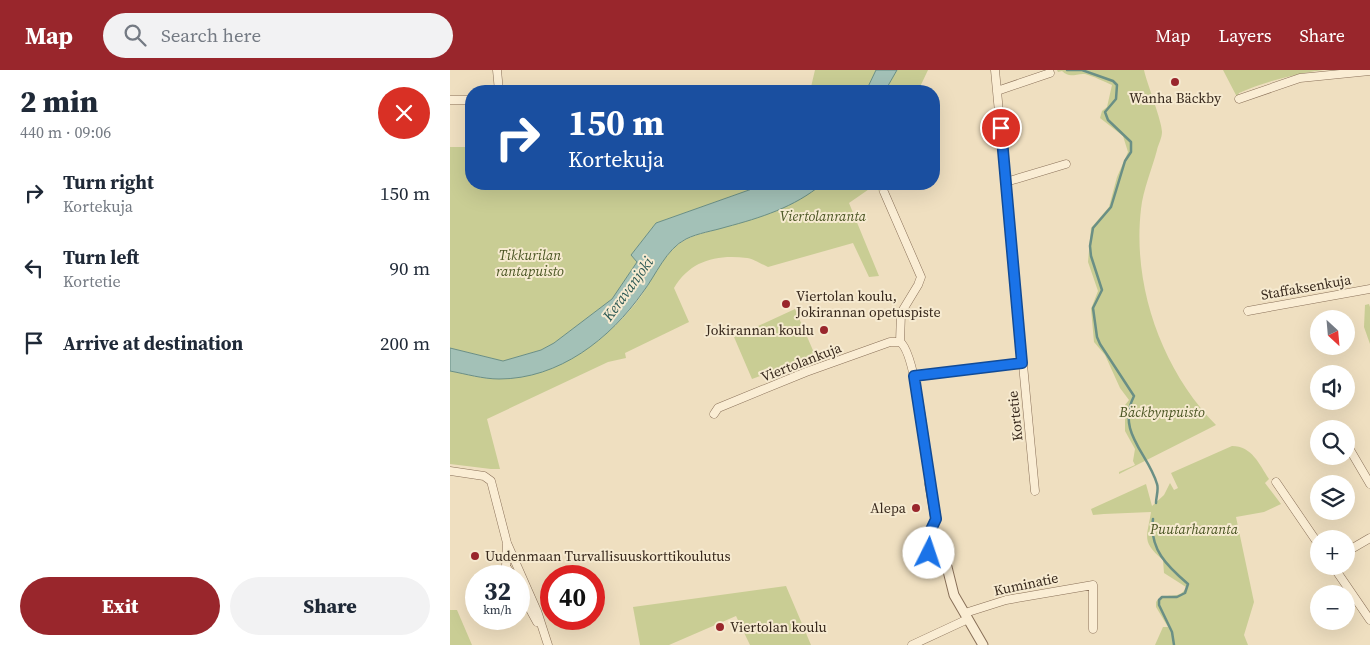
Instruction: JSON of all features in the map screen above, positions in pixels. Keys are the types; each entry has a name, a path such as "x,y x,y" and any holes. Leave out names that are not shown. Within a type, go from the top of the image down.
{"street":[{"path":"497,70 498,85"},
{"name":"Kortetie","path":"995,70 1035,491"},
{"path":"1239,99 1300,78 1370,71"},
{"path":"997,91 1050,73"},
{"path":"450,100 465,100"},
{"path":"1006,182 1066,164"},
{"path":"884,192 920,277 918,285 901,313 900,342 908,351 914,376 936,519 927,538 929,553 947,567 954,595 983,645"},
{"name":"Staffaksenkuja","path":"1248,311 1370,288"},
{"name":"Viertolankuja","path":"714,414 718,408 806,372 890,342 900,342"},
{"path":"914,376 1022,363"},
{"path":"1355,458 1370,484"},
{"path":"450,471 488,478 507,543 536,611 540,626"},
{"path":"1276,482 1310,532"},
{"path":"1355,547 1370,538"},
{"path":"506,565 507,543"},
{"path":"1339,575 1370,620"},
{"name":"Kuminatie","path":"912,645 966,616 1006,600 1093,585 1093,629"},
{"path":"530,608 540,626"},
{"path":"542,630 548,645"}],"green space":[{"path":"815,70 876,70 869,85 811,85"},
{"path":"897,70 928,70 921,85 888,85"},
{"name":"Bäckbynpuisto","path":"1057,70 1144,70 1162,132 1142,202 1139,238 1141,268 1155,325 1166,353 1180,379 1216,425 1119,474 1119,472 1135,465 1133,461 1135,449 1125,431 1125,405 1129,400 1120,388 1105,355 1094,342 1091,309 1098,291 1088,262 1091,228 1109,207 1117,177 1128,152 1123,136 1100,118 1102,111 1107,107 1112,85 1085,74 1068,75"},
{"path":"1223,70 1323,70 1269,82 1239,93 1237,97"},
{"name":"Tikkurilan rantapuisto","path":"450,147 465,147 465,190 749,190 656,223 631,255 637,262 612,299 554,343 541,350 503,361 450,348"},
{"name":"Viertolanranta","path":"814,190 868,190 849,203 879,276 869,277 853,243 768,267 747,258 725,257 705,261 688,271 674,288 689,322 625,353 626,358 608,362 487,419 500,469 450,464 450,371 499,379 520,377 560,365 597,342 613,328 641,296 665,258 678,245 693,236 721,228"},
{"path":"1369,304 1370,344 1364,327 1365,305"},
{"path":"795,309 815,355 752,379 734,337"},
{"name":"Puutarharanta","path":"1232,446 1250,452 1269,479 1265,483 1281,504 1264,512 1236,517 1254,602 1244,635 1248,645 1155,645 1163,627 1168,627 1156,607 1156,602 1163,597 1180,594 1186,587 1164,573 1163,560 1148,543 1147,534 1151,512 1093,515 1091,509 1146,484 1152,506 1164,495 1170,483 1174,490 1178,488 1171,473"},
{"name":"Viertolan koulu","path":"786,586 811,645 750,645 736,616 669,645 640,645 633,607"},
{"path":"450,610 457,610 472,645 450,645"}],"water":[{"path":"876,70 897,70 888,85 869,85"},
{"name":"Keravanjoki","path":"749,190 814,190 777,211 752,220 695,235 679,243 667,256 630,309 615,325 599,340 562,364 542,372 521,377 499,379 450,371 450,348 503,361 541,350 554,343 612,299 637,262 631,255 656,223"}],"waterway":[{"path":"1067,70 1082,70 1113,81 1117,85 1116,99 1105,112 1108,120 1131,142 1131,152 1125,161 1111,207 1093,228 1090,246 1091,256 1102,290 1093,308 1097,337 1100,344 1134,396 1129,409 1131,431 1157,484 1156,503"},
{"path":"1153,519 1152,530 1161,556 1188,584 1185,593 1177,597 1162,597 1159,600 1159,605 1172,632 1174,645"}],"place":[{"name":"Wanha Bäckby","path":"1175,82"},
{"name":"Viertolan koulu, Jokirannan opetuspiste","path":"786,304"},
{"name":"Jokirannan koulu","path":"824,330"},
{"name":"Alepa","path":"916,508"},
{"name":"Uudenmaan Turvallisuuskorttikoulutus","path":"475,556"},
{"name":"Viertolan koulu","path":"720,627"}],"route":[{"path":"929,553 927,538 936,519 914,376 1022,363 1001,128"}]}
